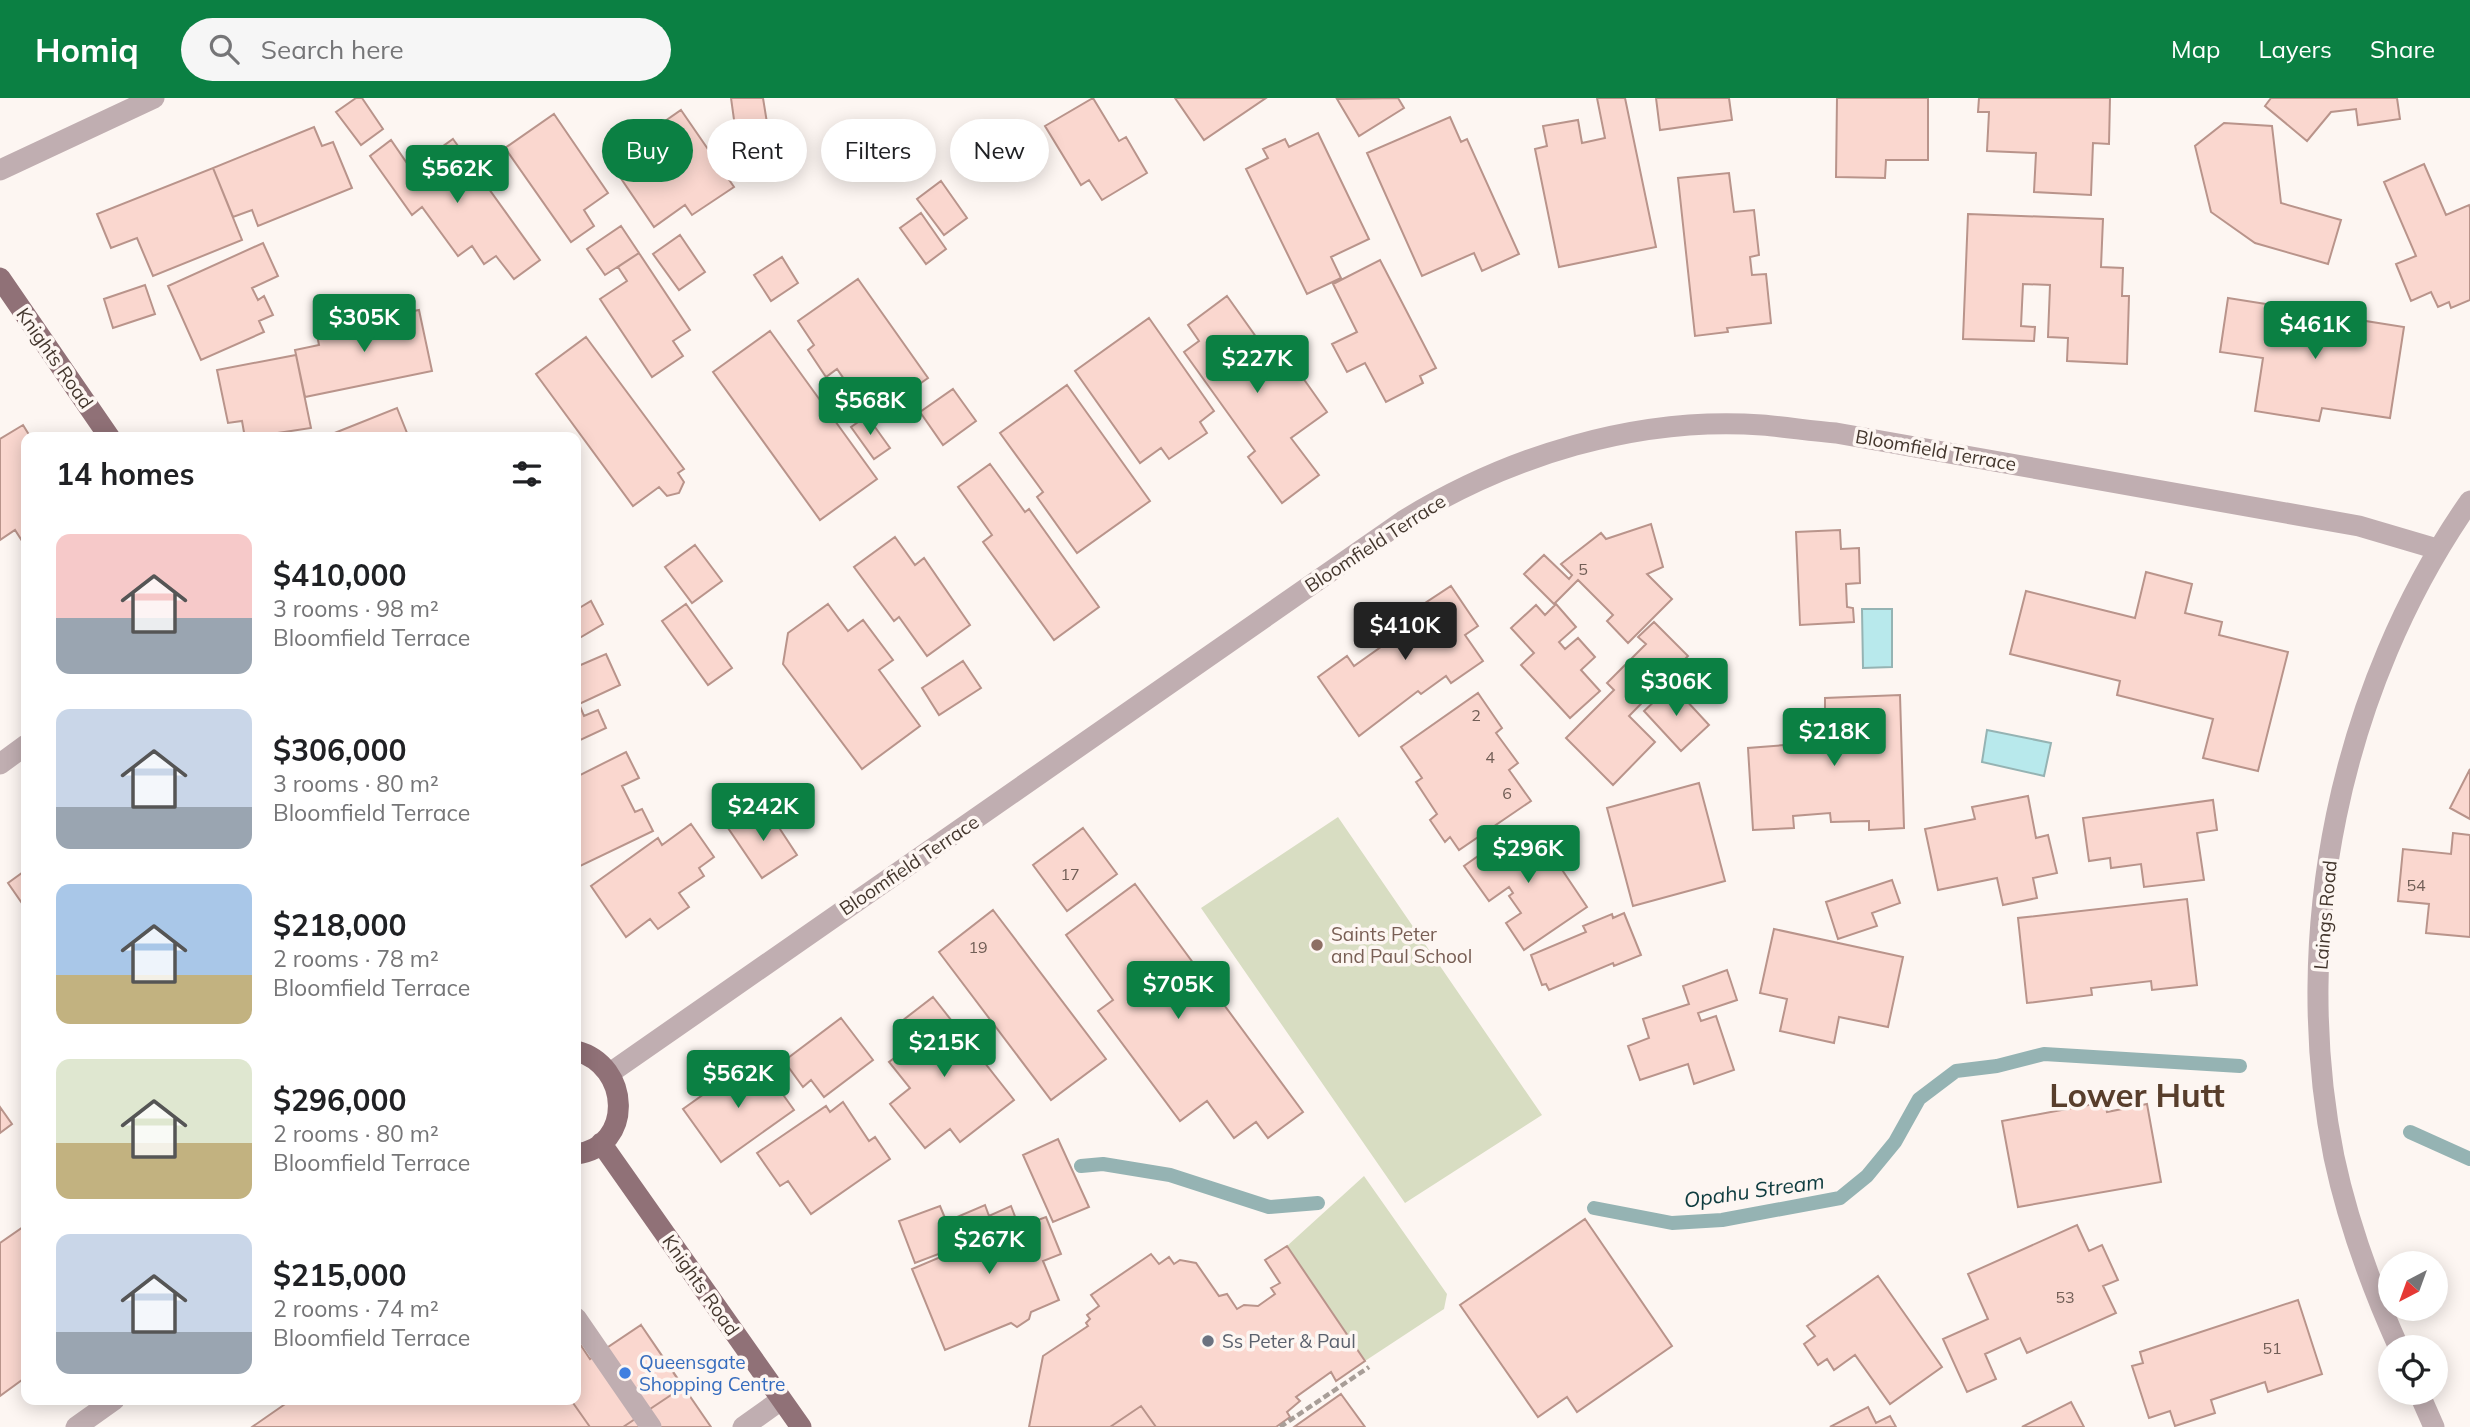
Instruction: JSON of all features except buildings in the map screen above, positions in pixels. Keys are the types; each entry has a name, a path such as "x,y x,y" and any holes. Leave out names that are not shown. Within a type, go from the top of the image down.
{"main road":[{"name":"Knights Road","path":"0,278 106,432"},
{"path":"581,1053 600,1061 610,1073 617,1087 618,1110 611,1131 601,1143 581,1152"},
{"name":"Knights Road","path":"601,1143 801,1427"}],"street":[{"path":"0,170 154,98"},
{"name":"Bloomfield Terrace","path":"610,1073 1403,521 1464,486 1578,444 1676,427 1760,425 1836,433 2359,526 2437,548"},
{"name":"Laings Road","path":"2394,1335 2351,1225 2334,1157 2321,1053 2318,986 2327,867 2354,747 2388,644 2437,548 2470,501"},
{"path":"0,764 21,749"},
{"path":"581,1325 651,1427"},
{"path":"743,1427 781,1400"},
{"path":"76,1427 107,1405"},
{"path":"2424,1405 2434,1427"}],"path":[{"path":"1280,1427 1369,1367"}],"green space":[{"path":"1338,817 1542,1115 1405,1203 1201,908"},
{"path":"1364,1176 1447,1294 1444,1309 1365,1361 1287,1246"}],"water":[{"path":"1862,609 1892,609 1892,667 1863,668"},
{"path":"1987,730 2051,743 2044,776 1982,762"}],"waterway":[{"name":"Opahu Stream","path":"1594,1208 1672,1223 1722,1220 1840,1198 1867,1176 1895,1142 1919,1099 1956,1071 1997,1066 2044,1054 2240,1066"},
{"name":"Opahu Stream","path":"2410,1132 2470,1159"},
{"name":"Opahu Stream","path":"1081,1166 1103,1164 1170,1175 1269,1207 1318,1203"}],"place":[{"name":"Saints Peter and Paul School","path":"1317,945"},
{"name":"Ss Peter & Paul","path":"1208,1341"},
{"name":"Queensgate Shopping Centre","path":"625,1373"}],"district":[{"name":"Lower Hutt","path":"2137,1094"}]}
